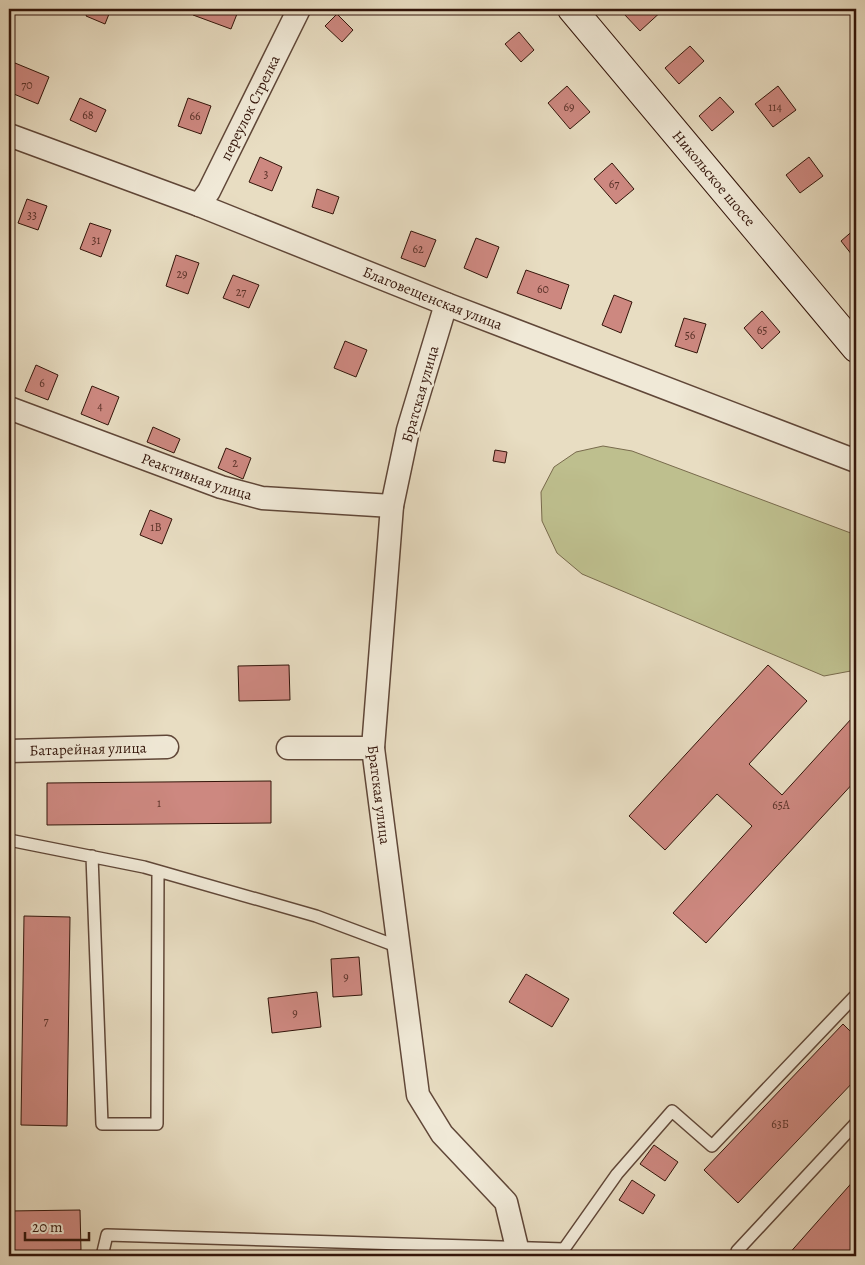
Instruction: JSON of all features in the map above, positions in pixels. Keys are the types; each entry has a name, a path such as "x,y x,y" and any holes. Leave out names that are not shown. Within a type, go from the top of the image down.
{"street":[{"name":"Никольское шоссе","path":"572,9 856,348"},
{"name":"переулок Стрелка","path":"200,205 296,10"},
{"name":"Благовещенская улица","path":"9,135 200,205 446,304 856,461"},
{"name":"Братская улица","path":"446,304 408,430 392,506 373,748 418,1095 442,1134 506,1202 518,1252"},
{"name":"Реактивная улица","path":"9,408 221,487 262,498 392,506"},
{"name":"Батарейная улица","path":"9,751 166,747"},
{"path":"288,748 373,748"}],"lane":[{"path":"9,840 158,871 316,916 399,947"},
{"path":"92,856 102,1124 158,1124 158,871"},
{"path":"102,1256 107,1235 518,1252 564,1249 617,1174 672,1111 712,1146 856,997"},
{"path":"737,1251 856,1122"}],"green space":[{"path":"603,446 632,451 856,535 856,670 824,676 582,574 557,553 542,521 541,492 554,467 576,452"}],"building":[{"path":"89,9 111,9 105,24 86,16"},
{"path":"196,9 224,9 237,14 231,29 193,15"},
{"path":"630,9 664,9 640,31 624,14"},
{"path":"337,14 353,30 342,42 325,26"},
{"path":"519,32 534,50 521,62 505,44"},
{"path":"690,46 704,61 679,84 665,68"},
{"path":"15,63 49,77 38,104 9,92 9,78"},
{"path":"567,86 590,112 570,129 548,103"},
{"path":"778,86 796,110 773,127 755,104"},
{"path":"720,97 734,112 712,131 699,116"},
{"path":"80,98 106,110 96,132 70,120"},
{"path":"188,98 211,106 201,134 178,126"},
{"path":"260,157 282,167 272,191 249,182"},
{"path":"809,157 823,176 800,193 786,175"},
{"path":"612,163 634,189 616,204 594,179"},
{"path":"317,189 339,197 333,214 312,207"},
{"path":"27,199 47,206 38,230 18,223"},
{"path":"90,223 111,230 101,257 80,249"},
{"path":"856,228 856,260 841,241"},
{"path":"411,231 436,240 425,267 401,258"},
{"path":"476,238 499,247 487,278 464,268"},
{"path":"176,255 199,263 188,294 166,286"},
{"path":"526,270 569,285 561,309 517,293"},
{"path":"233,275 259,285 249,308 223,298"},
{"path":"614,295 632,302 621,333 602,325"},
{"path":"762,311 780,332 762,349 744,328"},
{"path":"684,318 706,324 697,353 675,346"},
{"path":"345,341 367,350 356,377 334,368"},
{"path":"36,365 58,375 48,400 25,391"},
{"path":"92,386 119,397 108,425 81,414"},
{"path":"153,427 180,439 174,453 147,442"},
{"path":"226,448 251,458 243,479 218,468"},
{"path":"495,450 507,452 505,463 493,461"},
{"path":"150,510 172,519 162,544 140,535"},
{"path":"9,617 12,715 9,715"},
{"path":"289,665 290,700 239,701 238,666"},
{"path":"768,665 807,701 749,764 782,795 852,718 856,722 856,780 706,943 673,913 752,826 717,794 665,850 629,816"},
{"path":"271,781 271,823 47,825 47,783"},
{"path":"24,916 70,917 67,1126 21,1125"},
{"path":"359,957 362,995 333,997 331,959"},
{"path":"526,974 569,999 552,1027 509,1002"},
{"path":"317,992 321,1027 272,1033 268,998"},
{"path":"843,1024 856,1037 856,1079 738,1203 704,1170"},
{"path":"654,1145 678,1162 665,1181 640,1164"},
{"path":"856,1178 856,1256 787,1256"},
{"path":"632,1180 655,1195 643,1214 619,1200"},
{"path":"80,1210 81,1250 9,1251 9,1211"},
{"path":"122,1253 164,1256 122,1256"}]}
